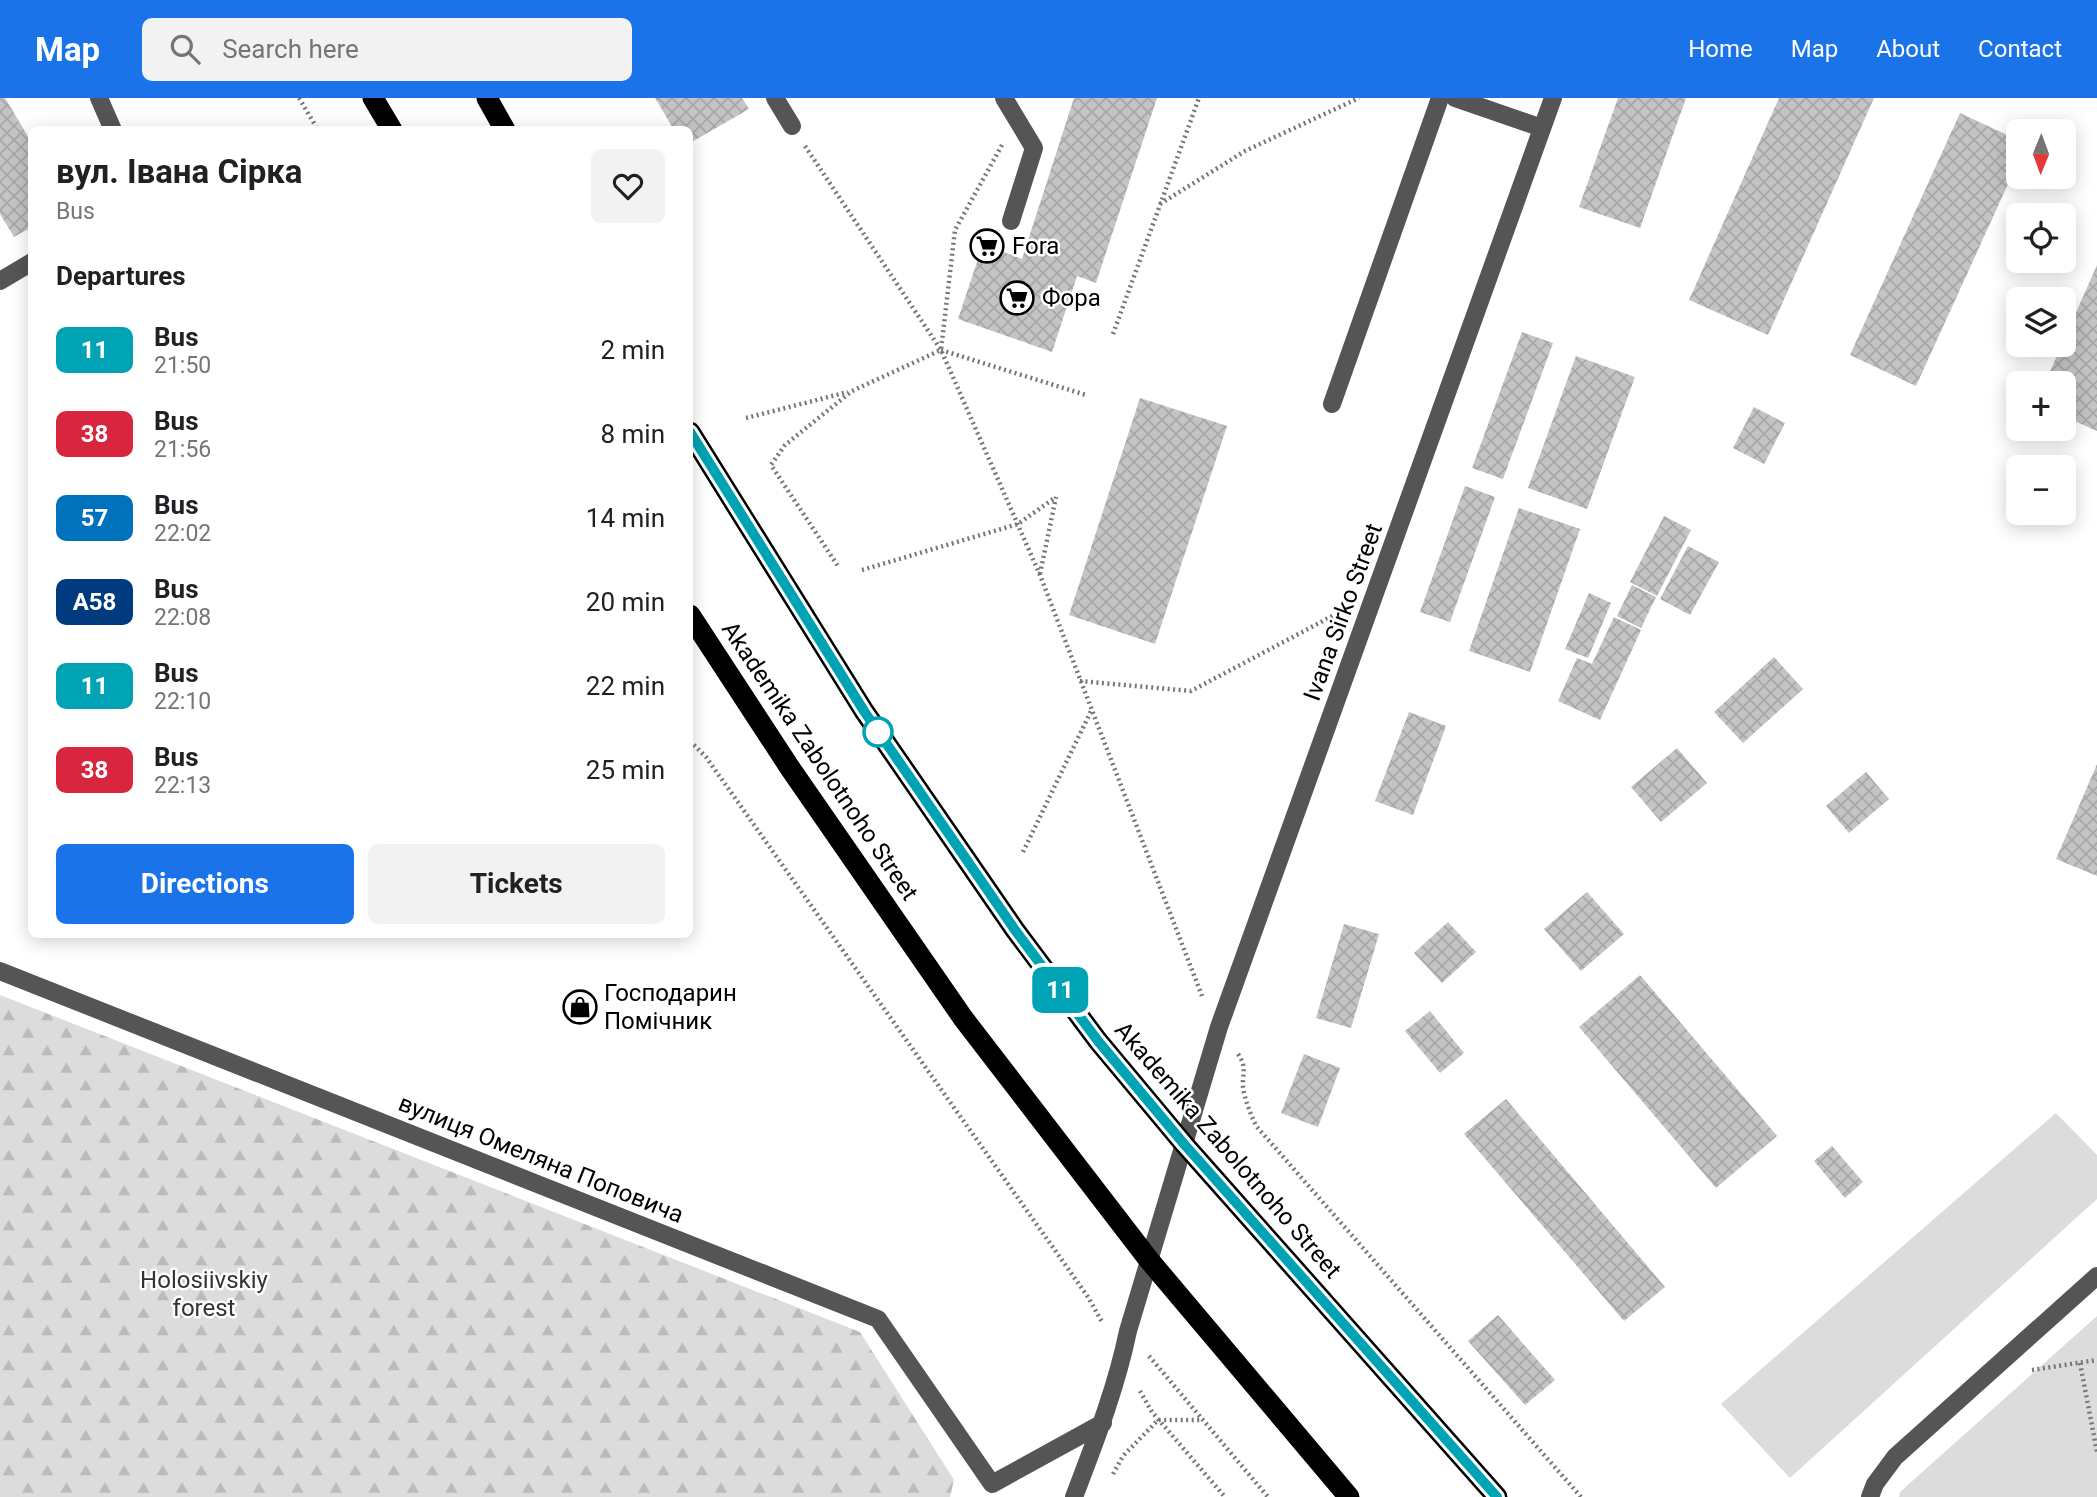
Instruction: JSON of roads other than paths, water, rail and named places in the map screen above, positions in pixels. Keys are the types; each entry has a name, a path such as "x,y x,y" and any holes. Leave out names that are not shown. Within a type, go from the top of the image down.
{"highway":[{"path":"373,98 390,126"},
{"path":"486,98 503,126"},
{"name":"Akademika Zabolotnoho Street","path":"693,437 864,711 1015,930 1098,1041 1184,1144 1497,1497"},
{"name":"Akademika Zabolotnoho Street","path":"693,620 790,768 963,1018 1149,1260 1349,1497"}],"street":[{"path":"99,98 111,126"},
{"path":"775,98 792,125"},
{"path":"1004,98 1034,148 1011,222"},
{"path":"1332,404 1440,98"},
{"path":"1455,98 1542,128"},
{"name":"Ivana Sirko Street","path":"1074,1497 1103,1423 1219,1027 1553,98"},
{"path":"0,281 28,264"},
{"name":"вулиця Омеляна Поповича","path":"0,971 878,1319 992,1484 1103,1423"},
{"path":"1870,1497 1875,1484 1895,1457 2097,1276"}],"place":[{"name":"Fora","path":"987,246"},
{"name":"Фора","path":"1017,298"},
{"name":"Господарин Помічник","path":"580,1007"}],"park label":[{"name":"Holosiivskiy forest","path":"204,1294"}]}
